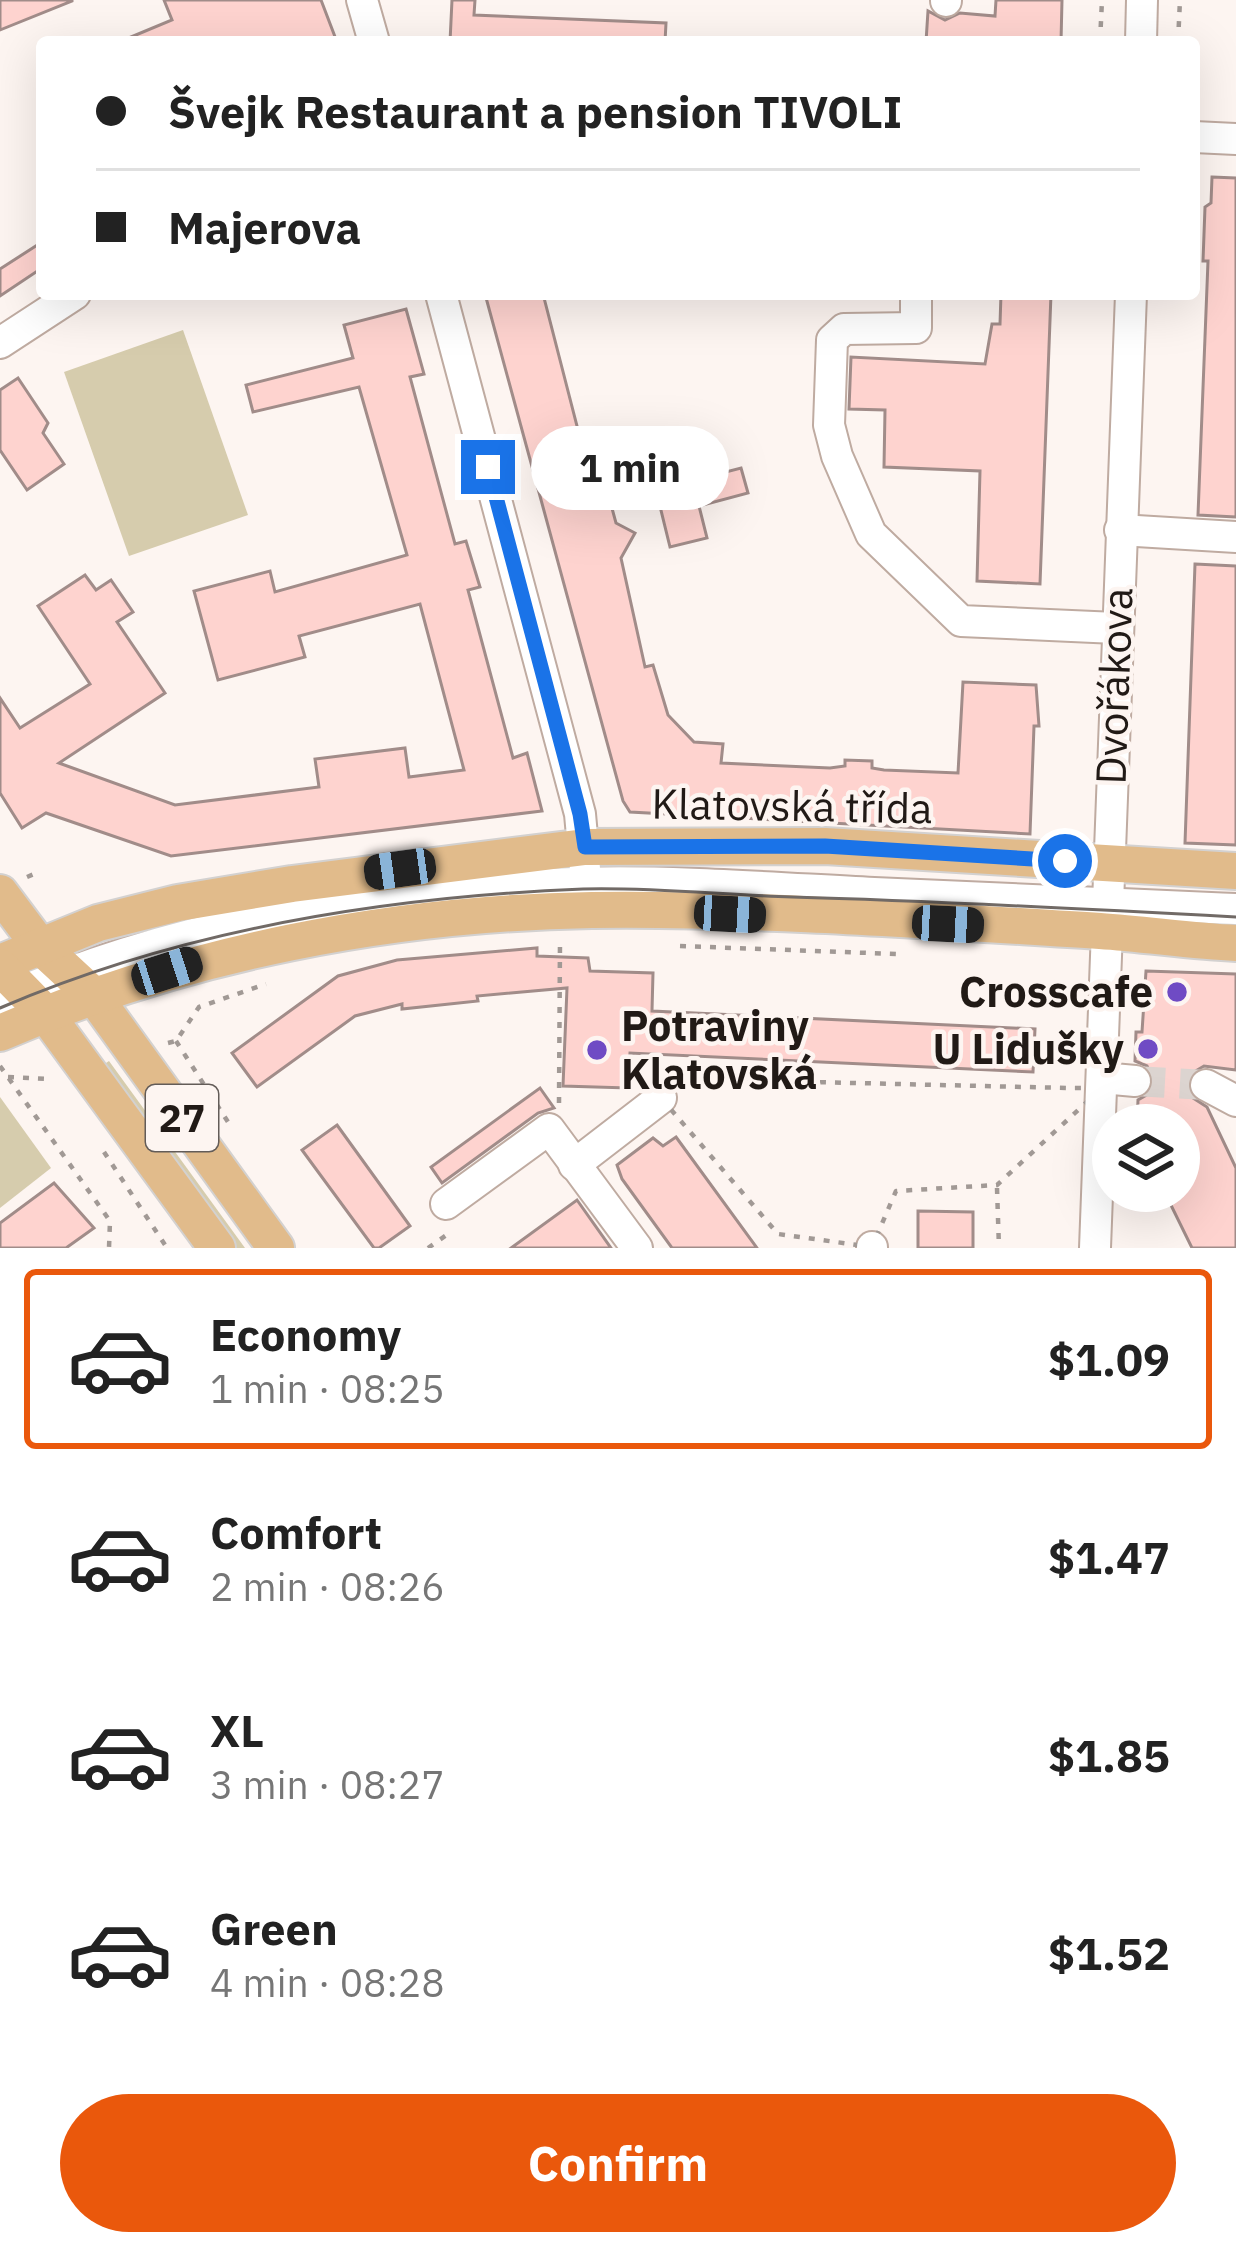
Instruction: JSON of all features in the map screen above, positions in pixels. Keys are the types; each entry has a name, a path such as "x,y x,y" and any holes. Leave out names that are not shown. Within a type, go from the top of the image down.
{"main road":[{"name":"Klatovská třída","path":"33,979 190,963 291,942 439,921 586,880 825,846 1236,871"},
{"name":"Klatovská třída","path":"0,1033 33,979 98,923 178,903 333,878 586,880 1106,917 1236,943"},
{"path":"0,893 33,979"},
{"name":"27","path":"33,979 218,1248"},
{"name":"27","path":"33,979 276,1248"}],"street":[{"path":"362,0 372,36"},
{"path":"1141,36 1142,0"},
{"path":"1200,137 1236,139"},
{"path":"0,343 66,300"},
{"path":"443,300 580,814 586,880"},
{"path":"916,300 916,328 844,329 832,340 829,425 837,456 871,534 962,621 1116,628"},
{"name":"Dvořákova","path":"1095,1248 1130,300"},
{"path":"1120,530 1236,537"},
{"name":"Klatovská třída","path":"1106,917 1236,910"},
{"path":"1102,1083 1136,1081"},
{"path":"1206,1085 1236,1101"},
{"path":"569,1158 661,1098"},
{"path":"446,1204 549,1129 637,1248"}],"path":[{"path":"1100,36 1102,0"},
{"path":"1178,36 1180,0"},
{"path":"560,940 556,1085 569,1158"},
{"path":"667,945 906,955"},
{"path":"176,1041 199,1007 284,980"},
{"path":"0,1066 110,1221 109,1248"},
{"path":"8,1077 64,1080"},
{"path":"686,1078 1102,1083 997,1185 896,1191 872,1247 778,1234 661,1098 686,1078"},
{"path":"97,1140 167,1248"},
{"path":"997,1185 999,1248"}],"shaded area":[{"path":"183,330 248,515 129,556 64,372"},
{"path":"109,1061 245,1248 236,1248 103,1065"},
{"path":"0,1097 51,1168 0,1208"}],"building":[{"path":"0,0 72,0 72,1 0,30"},
{"path":"164,0 321,0 335,36 133,36 172,20"},
{"path":"452,0 475,0 474,15 666,23 665,36 450,36"},
{"path":"996,0 1062,0 1061,36 926,36 928,11 945,20 960,13 995,16"},
{"path":"1212,177 1236,178 1236,517 1198,515 1208,261 1203,261 1205,207 1211,203"},
{"path":"36,246 36,272 0,296 0,269"},
{"path":"487,300 545,300 585,457 597,453 616,523 635,533 621,558 645,667 653,665 668,715 694,742 723,744 721,763 830,768 845,766 845,760 872,761 872,768 884,770 958,773 963,682 1036,685 1039,726 1034,726 1030,834 630,812 623,801"},
{"path":"1001,300 1051,300 1040,584 977,581 980,471 884,467 885,410 849,409 851,357 985,364 992,324 1000,324"},
{"path":"406,309 424,374 410,377 455,544 466,541 480,587 468,590 513,758 527,753 542,811 171,856 46,813 22,828 0,793 0,698 20,728 90,684 38,606 85,575 96,590 111,580 133,612 117,622 165,693 59,763 175,805 319,787 315,759 405,748 409,777 464,770 420,604 299,636 305,657 218,680 194,591 270,571 275,592 407,555 359,387 253,412 246,385 353,358 344,325"},
{"path":"18,378 48,423 43,433 64,464 27,490 0,450 0,390"},
{"path":"741,468 748,493 699,506 707,538 670,547 656,490"},
{"path":"1195,564 1236,566 1236,845 1185,843"},
{"path":"537,948 537,956 588,958 590,971 653,973 652,1011 1035,1029 1033,1072 630,1053 628,1088 563,1086 567,988 402,1009 402,1004 355,1016 257,1087 232,1053 338,976 397,960"},
{"path":"1146,971 1236,974 1236,1070 1204,1066 1189,1075 1187,1084 1190,1096 1207,1107 1236,1168 1236,1248 1192,1248 1174,1212 1200,1212 1200,1104 1138,1104 1154,1082 1147,1066 1135,1061 1136,1032 1142,1032"},
{"path":"540,1088 554,1108 538,1113 442,1183 431,1167"},
{"path":"337,1125 410,1226 379,1248 374,1248 302,1150"},
{"path":"676,1137 757,1248 672,1248 617,1165 653,1138 663,1146"},
{"path":"54,1183 94,1228 66,1248 0,1248 0,1223"},
{"path":"577,1200 611,1248 511,1248"},
{"path":"918,1211 973,1212 973,1248 918,1248"}],"tunnel":[{"path":"1135,1081 1206,1085"}],"tram line":[{"path":"0,1008 140,957 213,938 360,909 509,893 635,889 1236,917"}],"place":[{"name":"Crosscafe","path":"1177,992"},
{"name":"U Lidušky","path":"1148,1049"},
{"name":"Potraviny Klatovská","path":"597,1050"}],"route":[{"path":"488,467 585,847 825,846 1065,861"}]}
